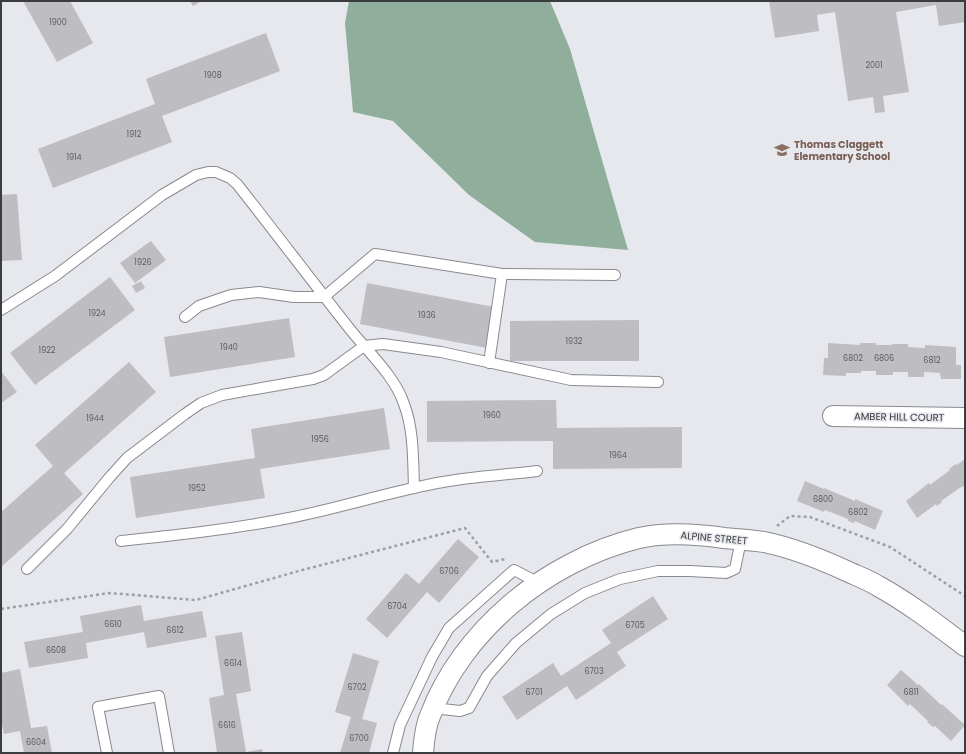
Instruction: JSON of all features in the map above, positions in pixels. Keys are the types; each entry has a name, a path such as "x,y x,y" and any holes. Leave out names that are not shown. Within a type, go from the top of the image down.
{"street":[{"name":"AMBER HILL COURT","path":"833,416 965,418"},
{"name":"ALPINE STREET","path":"423,753 429,718 450,674 477,637 494,618 539,583 576,561 616,545 639,538 664,535 701,535 765,542 799,552 841,568 878,586 965,646"}],"lane":[{"path":"1,310 55,276 162,196 196,175 216,172 230,178 237,184 324,297 389,377 401,395 408,419 412,442 414,488"},
{"path":"185,317 199,306 231,295 258,292 294,297 324,297 374,254 502,274 615,275"},
{"path":"489,363 502,274"},
{"path":"27,569 67,529 127,458 201,403 222,395 313,379 324,375 364,346 383,344 441,352 570,380 658,382"},
{"path":"121,541 232,528 289,518 444,482 537,471"},
{"path":"433,708 460,711 469,708 487,676 516,643 551,614 585,593 620,579 658,571 726,573 735,569 741,540"},
{"path":"393,753 400,725 432,657 449,628 514,570 539,583"},
{"path":"107,753 98,707 159,696 169,753"}],"path":[{"path":"775,528 790,516 810,517 890,547 965,596"},
{"path":"1,609 109,593 196,600 306,569 465,528 492,562 506,558"}],"green space":[{"path":"349,1 550,1 570,49 628,250 535,242 469,195 393,121 353,112 345,23"}],"building":[{"path":"23,1 70,1 93,43 57,62"},
{"path":"190,1 202,1 193,6"},
{"path":"769,1 965,1 965,22 939,26 936,5 896,12 909,92 883,96 885,112 875,113 873,97 848,101 835,12 817,15 819,31 775,38"},
{"path":"266,33 280,71 162,116 172,142 53,188 38,149 155,104 146,79"},
{"path":"17,194 22,260 1,261 1,195"},
{"path":"151,241 166,260 135,283 120,263"},
{"path":"110,277 135,310 35,385 10,353"},
{"path":"141,281 145,288 136,293 132,286"},
{"path":"367,283 494,307 487,348 360,324"},
{"path":"289,318 295,357 170,377 164,337"},
{"path":"639,320 639,361 510,361 510,321"},
{"path":"828,343 860,345 860,343 876,343 876,345 908,344 908,347 925,348 925,345 956,347 956,365 961,365 961,379 941,379 940,373 924,372 924,377 908,377 908,372 893,372 893,375 876,375 876,371 846,373 846,376 823,375 824,358 828,358"},
{"path":"129,362 156,392 64,473 83,494 1,567 1,512 53,466 35,445"},
{"path":"1,371 17,392 1,403"},
{"path":"556,400 557,428 682,427 682,468 553,469 553,441 427,442 427,401"},
{"path":"384,408 390,449 260,469 265,498 136,518 130,477 255,458 251,429"},
{"path":"965,459 965,485 941,501 942,502 937,506 936,504 917,518 906,501 929,483 930,485 950,470 949,469"},
{"path":"805,481 883,511 875,530 855,521 854,523 848,521 848,519 825,510 824,512 797,501"},
{"path":"458,539 479,557 439,603 427,592 387,638 366,619 406,573 419,584"},
{"path":"653,596 668,619 617,652 626,666 576,700 567,686 517,720 502,697 553,663 561,676 611,643 602,630"},
{"path":"141,605 144,621 202,611 207,637 147,648 144,632 86,643 88,658 29,668 24,642 83,632 80,616"},
{"path":"242,632 251,691 236,694 246,752 262,749 263,753 217,753 209,698 224,695 215,636"},
{"path":"353,653 379,661 362,719 377,723 369,753 340,753 351,717 335,712"},
{"path":"20,669 31,728 47,726 52,753 24,753 20,731 4,734 1,719 1,673"},
{"path":"901,670 965,725 951,741 935,726 933,727 927,722 928,721 910,704 908,706 887,685"}],"place":[{"name":"Thomas Claggett Elementary School","path":"782,150"}]}
